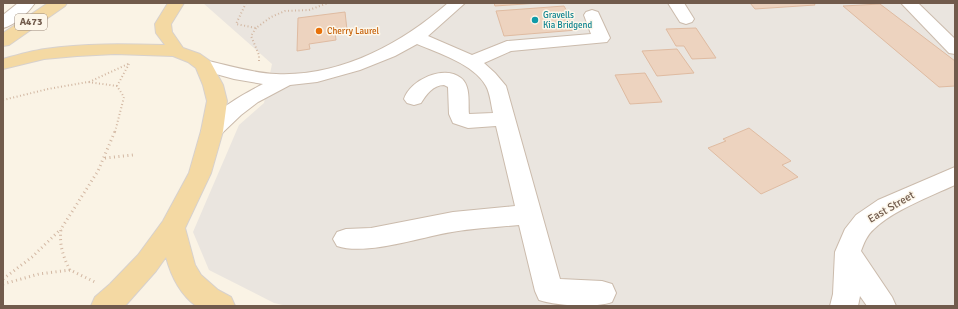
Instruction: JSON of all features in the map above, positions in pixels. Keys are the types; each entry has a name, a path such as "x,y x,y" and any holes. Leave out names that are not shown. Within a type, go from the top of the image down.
{"main road":[{"name":"A473","path":"3,41 59,3"},
{"path":"176,3 163,24 164,33 172,42 176,51"},
{"path":"3,64 44,54 115,49 176,51 194,58 204,65 213,85 217,101 212,131 200,173 172,228 147,263 112,299"},
{"path":"172,228 182,267 191,284 205,299 221,306"}],"street":[{"path":"3,12 5,11 6,3"},
{"path":"3,23 19,12 27,3"},
{"path":"204,65 242,76 286,80 317,76 347,68 386,53 416,37 457,3"},
{"path":"676,3 686,19"},
{"path":"909,3 955,49"},
{"path":"472,62 507,46 601,38 592,15"},
{"path":"416,37 472,62 489,75 496,86 549,291 602,292"},
{"path":"414,99 414,95 434,80 440,78 448,79 457,85 458,112 460,118 468,121 505,119"},
{"path":"212,131 234,110 251,98 286,80"},
{"name":"East Street","path":"844,306 847,294 848,252 854,236 865,222 888,207 955,175"},
{"path":"346,239 371,238 453,222 529,214"},
{"path":"848,252 882,306"}],"path":[{"path":"246,3 236,24 256,28"},
{"path":"259,67 259,55 251,36 256,28 285,11 309,10 328,3"},
{"path":"3,100 40,90 88,82 129,64 145,50"},
{"path":"117,86 129,64"},
{"path":"3,280 32,257 61,229 85,193 105,158 120,119 124,97 117,86 88,82"},
{"path":"105,158 133,155"},
{"path":"61,229 62,255 70,270 112,299"},
{"path":"3,284 39,274 70,270"}],"shaded area":[{"path":"203,3 955,3 955,306 287,306 274,303 209,270 193,232 239,125 264,103 272,64"}],"building":[{"path":"494,3 540,3 495,6"},
{"path":"750,3 814,3 815,5 755,9"},
{"path":"880,4 955,61 955,86 939,87 843,6"},
{"name":"Gravells Kia Bridgend","path":"564,6 577,30 504,36 496,11"},
{"name":"Cherry Laurel","path":"345,12 347,30 335,32 336,40 309,44 310,49 297,51 298,18"},
{"path":"696,28 716,58 692,59 684,46 676,46 666,29"},
{"path":"677,49 694,73 657,76 642,51"},
{"path":"645,73 662,102 630,104 615,75"},
{"path":"749,128 791,161 782,165 798,177 761,194 708,148 726,141 723,139"}],"place":[{"name":"Gravells Kia Bridgend","path":"535,20"},
{"name":"Cherry Laurel","path":"319,31"}]}
